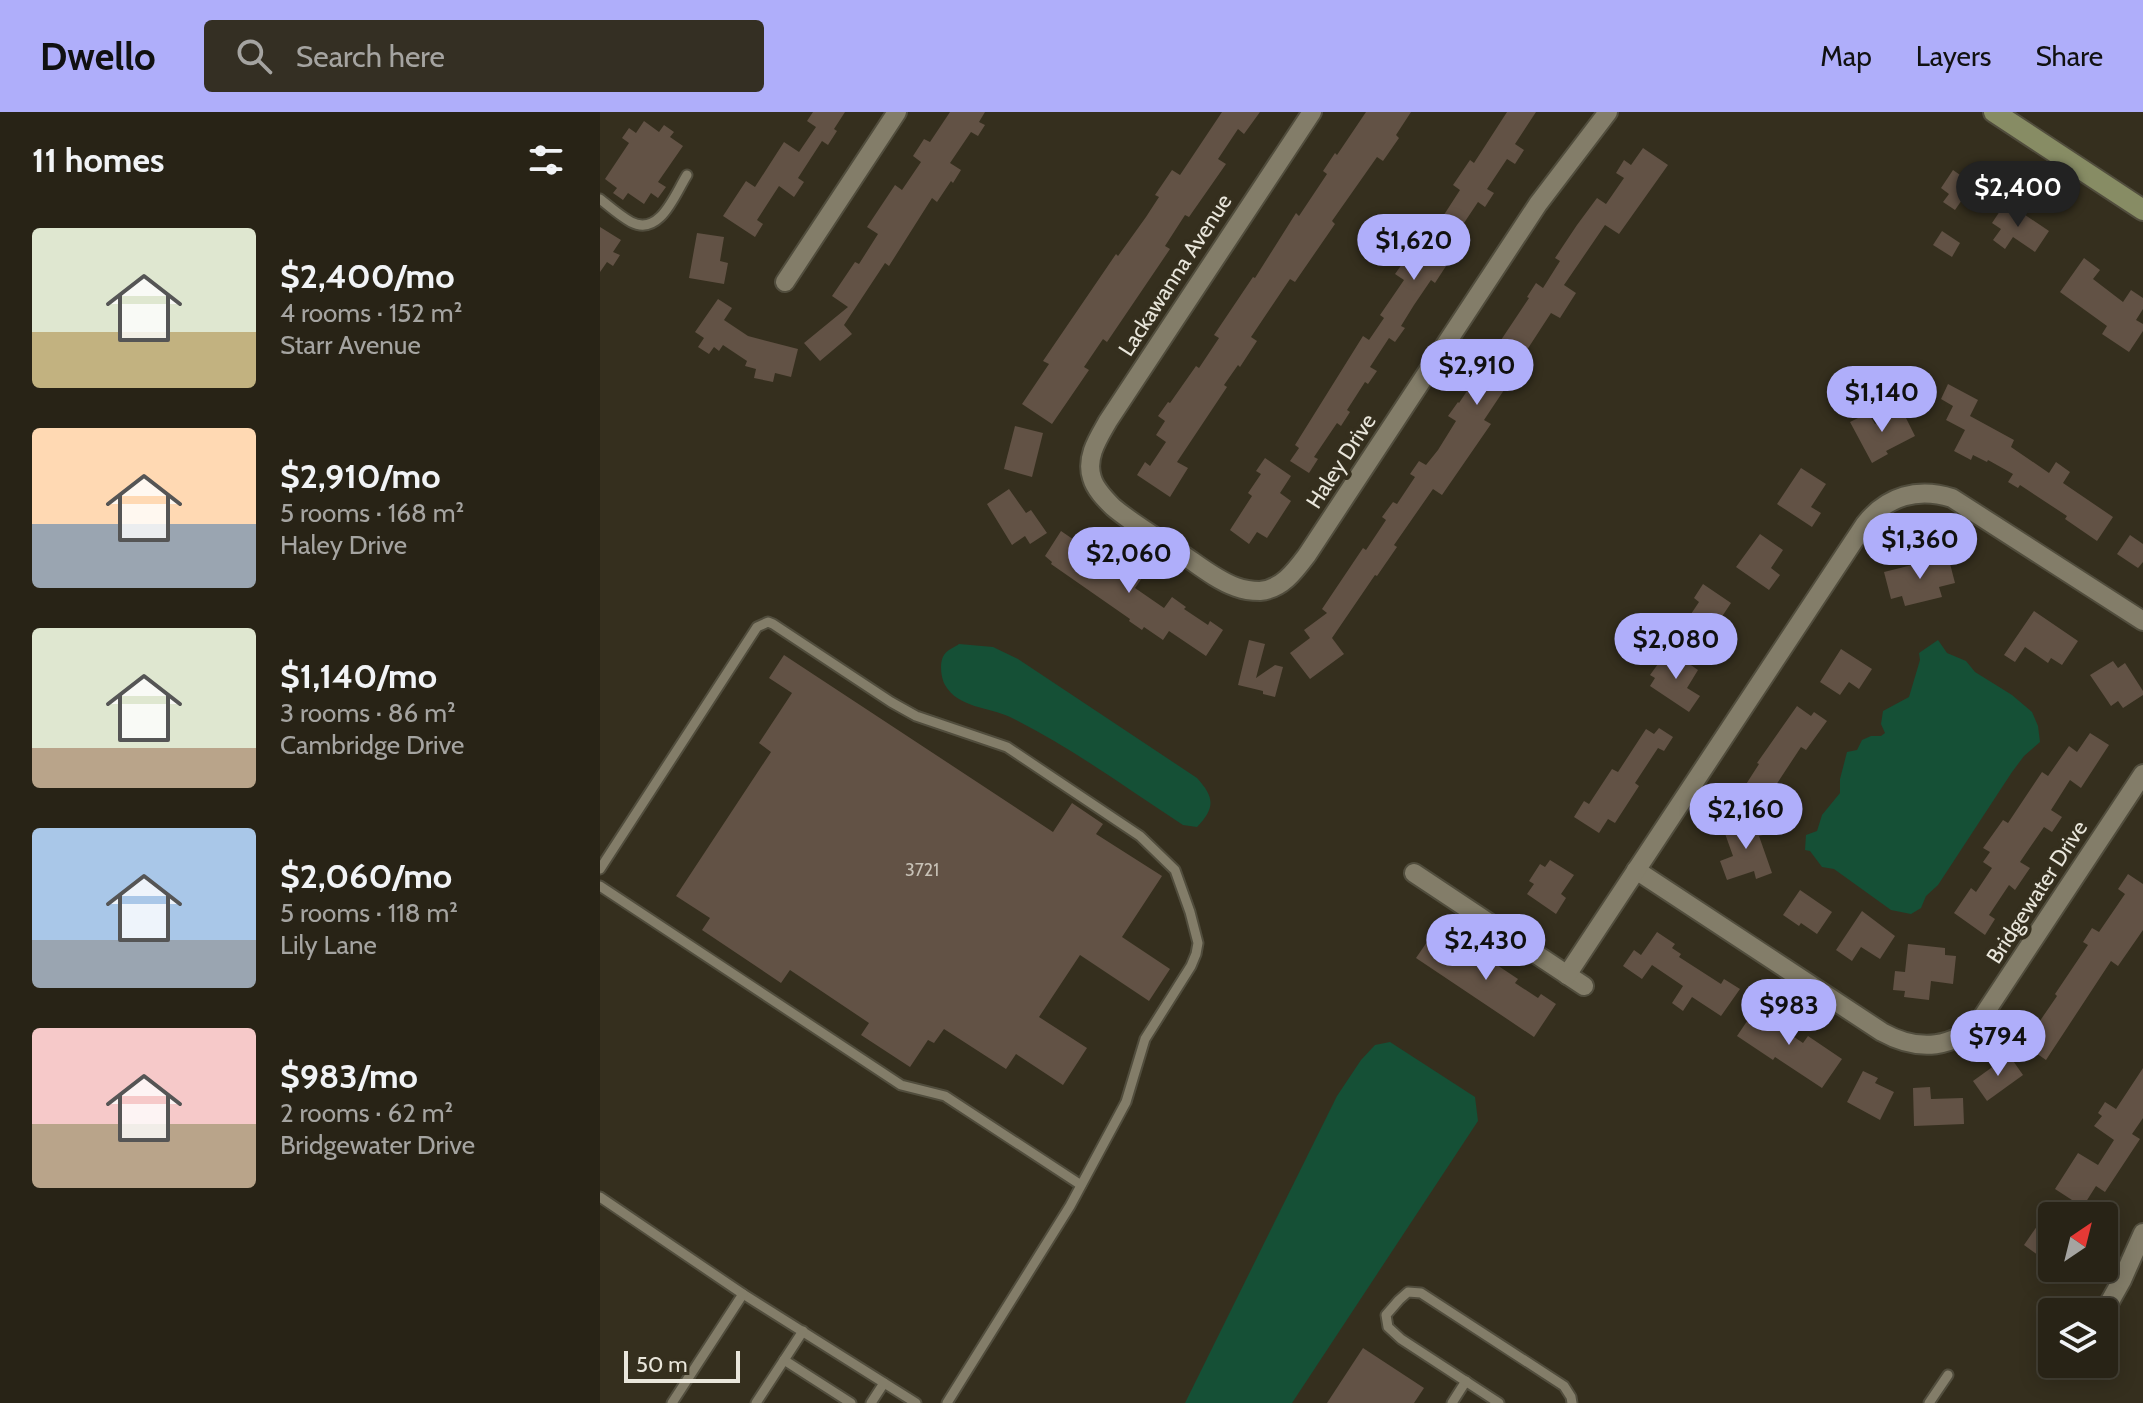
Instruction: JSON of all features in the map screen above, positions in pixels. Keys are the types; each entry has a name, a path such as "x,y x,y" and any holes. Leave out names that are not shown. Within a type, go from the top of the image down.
{"street":[{"path":"785,282 897,112"},
{"name":"Lackawanna Avenue","path":"1268,590 1247,590 1226,582 1125,516 1101,494 1090,469 1093,450 1108,421 1312,112"},
{"name":"Haley Drive","path":"1268,590 1285,581 1307,555 1538,204 1608,112"},
{"path":"1994,112 2143,210"},
{"path":"1567,975 1865,524 1874,513 1894,499 1925,493 1960,501 2143,621"},
{"name":"Bridgewater Drive","path":"1636,870 1882,1032 1911,1044 1939,1044 1962,1035 1983,1016 2143,774"},
{"path":"1414,873 1584,986"},
{"path":"2112,1298 2143,1233"}],"lane":[{"path":"600,199 632,223 651,225 659,220 687,175"},
{"path":"600,869 757,627 768,622 916,716 1007,747 1140,836 1175,870 1198,943 1191,966 1145,1039 1126,1102 1070,1206 947,1403"},
{"path":"600,886 901,1085 945,1096 1081,1185"},
{"path":"600,1197 743,1294 916,1403"},
{"path":"1499,1403 1401,1339 1388,1327 1386,1315 1399,1300 1408,1292 1421,1293 1564,1386 1572,1403"},
{"path":"672,1403 743,1294"},
{"path":"756,1403 803,1331"},
{"path":"784,1360 851,1403"},
{"path":"1929,1403 1948,1375"},
{"path":"1452,1403 1466,1381"},
{"path":"871,1403 884,1383"}],"shaded area":[{"path":"1938,640 1947,653 1966,661 1975,672 2012,695 2032,712 2040,742 2012,772 1938,885 1926,896 1921,908 1911,914 1891,910 1834,869 1822,867 1810,851 1805,850 1806,835 1817,831 1822,815 1840,793 1847,752 1857,750 1862,740 1885,733 1881,724 1883,711 1909,697 1920,660 1919,653"},
{"path":"959,644 993,647 1018,659 1197,778 1207,791 1210,802 1203,820 1197,827 1183,825 1033,729 1010,717 966,703 951,693 942,674 942,658"},
{"path":"1390,1042 1475,1097 1478,1121 1292,1403 1185,1403 1337,1096 1375,1045"}],"building":[{"path":"813,112 845,112 828,145 822,141 798,178 804,182 794,197 779,186 757,220 763,224 755,237 723,216 746,181 755,187 784,142 799,152 816,127 807,121"},
{"path":"950,112 985,112 979,122 985,125 978,136 971,132 950,163 961,170 953,183 951,181 937,202 932,198 889,266 885,263 844,325 852,334 820,361 804,343 848,307 832,296 855,262 859,264 878,234 867,227 895,185 902,190 921,162 913,156 924,139 930,142"},
{"path":"1222,112 1260,112 1244,134 1238,129 1218,159 1226,164 1189,217 1185,215 1165,246 1170,249 1107,342 1103,339 1084,367 1089,370 1052,424 1022,404 1049,364 1043,361 1116,254 1118,256 1146,217 1159,197 1155,195 1172,170 1180,175"},
{"path":"1366,112 1411,112 1396,135 1399,138 1383,161 1377,157 1332,221 1335,224 1295,282 1290,279 1251,337 1257,341 1224,385 1227,387 1177,462 1188,468 1170,497 1137,475 1145,462 1150,466 1166,442 1156,435 1165,421 1158,416 1196,366 1199,368 1219,338 1214,335 1296,213 1299,216 1327,174 1323,171"},
{"path":"1507,112 1536,112 1515,144 1524,150 1515,164 1507,159 1487,189 1494,193 1485,207 1478,202 1456,235 1463,240 1435,283 1431,280 1414,305 1401,326 1405,328 1395,342 1389,338 1370,367 1377,371 1368,384 1365,382 1341,426 1337,423 1314,457 1318,459 1309,473 1290,461 1299,448 1295,445 1363,336 1369,340 1384,318 1380,315 1404,280 1395,274 1407,257 1400,252 1408,240 1418,247 1435,222 1438,224 1460,190 1453,185 1470,160 1474,163"},
{"path":"644,121 659,132 664,125 674,132 670,137 683,146 658,182 666,187 658,198 651,193 644,204 628,193 623,200 613,193 617,188 605,179 629,143 622,138 629,128 636,133"},
{"path":"1643,148 1668,165 1619,234 1605,225 1564,285 1576,293 1560,318 1551,313 1514,370 1516,372 1484,420 1491,424 1442,495 1433,489 1394,545 1397,547 1332,638 1344,654 1310,679 1290,653 1310,638 1304,630 1327,613 1322,609 1386,520 1382,517 1393,502 1397,504 1415,477 1410,474 1419,461 1426,465 1438,450 1456,421 1448,416 1529,298 1536,283 1543,288 1560,261 1555,258 1577,225 1597,198 1606,204 1624,178 1616,173 1624,160 1631,165"},
{"path":"1953,170 1973,184 1955,210 1943,202 1949,194 1941,188"},
{"path":"2006,202 2049,231 2035,252 2013,237 2005,249 1993,240 2001,229 1992,223"},
{"path":"600,227 621,240 613,252 620,255 613,266 607,262 600,272"},
{"path":"1942,231 1960,243 1952,257 1933,245"},
{"path":"697,233 724,237 720,261 728,263 724,284 689,278"},
{"path":"2084,258 2100,270 2093,279 2123,302 2131,290 2143,298 2143,309 2136,320 2143,324 2143,331 2129,352 2102,334 2107,326 2060,292"},
{"path":"718,299 732,308 724,320 748,336 798,349 791,377 775,373 773,382 754,378 756,369 745,366 747,361 723,345 719,351 714,347 709,354 698,347 704,338 695,332"},
{"path":"1948,384 1978,400 1970,416 2014,440 2011,447 2049,473 2056,462 2070,472 2063,483 2113,517 2097,541 2065,519 2067,516 2020,485 2018,488 2008,482 2013,474 1988,460 1973,455 1971,460 1954,451 1965,430 1946,420 1953,406 1941,399"},
{"path":"1902,410 1915,436 1886,451 1888,454 1872,463 1850,422 1868,413 1875,424"},
{"path":"1015,426 1043,433 1032,477 1004,469"},
{"path":"1265,458 1291,476 1280,493 1291,501 1267,538 1257,532 1249,544 1230,530 1252,496 1248,493 1261,474 1256,471"},
{"path":"1801,468 1826,484 1811,507 1821,513 1812,527 1777,504"},
{"path":"1009,489 1026,513 1031,510 1047,533 1030,544 1025,536 1012,545 987,504"},
{"path":"1061,531 1080,544 1083,539 1098,549 1095,554 1123,573 1127,568 1142,578 1135,588 1164,608 1172,597 1208,625 1210,621 1223,630 1206,656 1169,631 1163,640 1144,627 1142,630 1051,564 1045,556"},
{"path":"1760,534 1783,550 1771,568 1780,575 1769,590 1736,567"},
{"path":"2130,535 2143,544 2143,562 2138,568 2117,554"},
{"path":"1948,556 1955,583 1939,587 1942,597 1905,606 1902,596 1891,599 1884,572"},
{"path":"1703,584 1731,603 1715,627 1735,641 1726,655 1683,626 1699,602 1694,598"},
{"path":"2034,611 2078,641 2062,665 2051,658 2048,663 2025,647 2015,662 2004,655"},
{"path":"1249,640 1265,644 1256,678 1275,665 1283,667 1275,697 1238,685"},
{"path":"1841,649 1872,669 1859,689 1849,682 1840,695 1820,682"},
{"path":"1675,654 1698,670 1687,688 1700,696 1689,712 1650,686 1655,678 1650,675 1663,657 1670,661"},
{"path":"784,655 1053,832 1072,803 1103,824 1096,834 1162,876 1122,937 1170,969 1149,1001 1080,955 1039,1017 1087,1048 1063,1085 1016,1054 1006,1069 944,1029 934,1043 928,1040 910,1067 861,1035 869,1023 790,970 781,983 702,930 710,918 676,896 771,752 759,743 792,693 769,678"},
{"path":"2113,661 2118,668 2125,663 2143,691 2143,695 2123,708 2118,701 2111,706 2090,675"},
{"path":"1797,706 1811,716 1814,712 1827,721 1806,750 1801,747 1776,785 1783,789 1776,799 1770,795 1764,803 1743,789 1757,763"},
{"path":"1659,728 1673,737 1664,751 1658,748 1635,783 1639,786 1615,823 1608,819 1599,833 1574,817 1584,801 1589,804 1612,769 1618,772 1646,729 1654,734"},
{"path":"2090,733 2109,745 2081,788 2070,780 2051,810 2062,817 2052,832 2044,827 2020,862 2030,868 2015,890 2009,885 1989,915 1995,919 1985,935 1954,913 1971,888 1976,892 1992,868 1983,862 1990,852 1983,848 2003,820 2008,823 2042,772 2048,776 2069,746 2077,752"},
{"path":"1757,817 1763,835 1759,836 1772,873 1756,879 1754,871 1727,880 1720,861 1733,856 1723,828"},
{"path":"1550,860 1574,875 1561,894 1566,898 1556,914 1527,894 1534,884 1529,881 1540,864 1545,867"},
{"path":"2128,874 2143,884 2143,930 2118,966 2111,961 2046,1060 2019,1041 2027,1028 2033,1031 2057,996 2055,994 2088,945 2083,942 2092,928 2099,932 2125,894 2118,889"},
{"path":"1800,890 1832,912 1817,934 1783,915"},
{"path":"1862,911 1895,936 1880,959 1861,947 1852,961 1836,950"},
{"path":"1438,926 1454,936 1450,940 1473,956 1476,951 1518,979 1515,983 1538,998 1541,994 1556,1004 1534,1037 1416,958"},
{"path":"1657,932 1675,944 1672,948 1681,954 1679,957 1721,984 1724,979 1740,989 1721,1016 1692,997 1683,1011 1672,1003 1683,986 1652,965 1642,979 1623,966 1634,950 1641,955"},
{"path":"1908,944 1945,948 1945,955 1956,956 1953,984 1931,981 1929,1000 1904,997 1905,991 1893,990 1895,971 1905,972"},
{"path":"1760,1002 1774,1012 1769,1020 1803,1043 1808,1036 1842,1059 1822,1088 1737,1036"},
{"path":"2009,1055 2023,1075 1987,1101 1973,1081"},
{"path":"2143,1068 2143,1118 2132,1134 2140,1139 2105,1192 2096,1186 2086,1202 2071,1202 2072,1200 2055,1189 2078,1153 2098,1165 2114,1140 2094,1126 2102,1116 2098,1113 2105,1102 2116,1109"},
{"path":"1863,1071 1878,1078 1875,1083 1894,1092 1880,1120 1847,1102"},
{"path":"1930,1087 1931,1099 1963,1098 1964,1124 1914,1126 1913,1088"},
{"path":"2038,1225 2038,1255 2024,1245"},
{"path":"1363,1348 1424,1388 1414,1403 1327,1403"}]}
